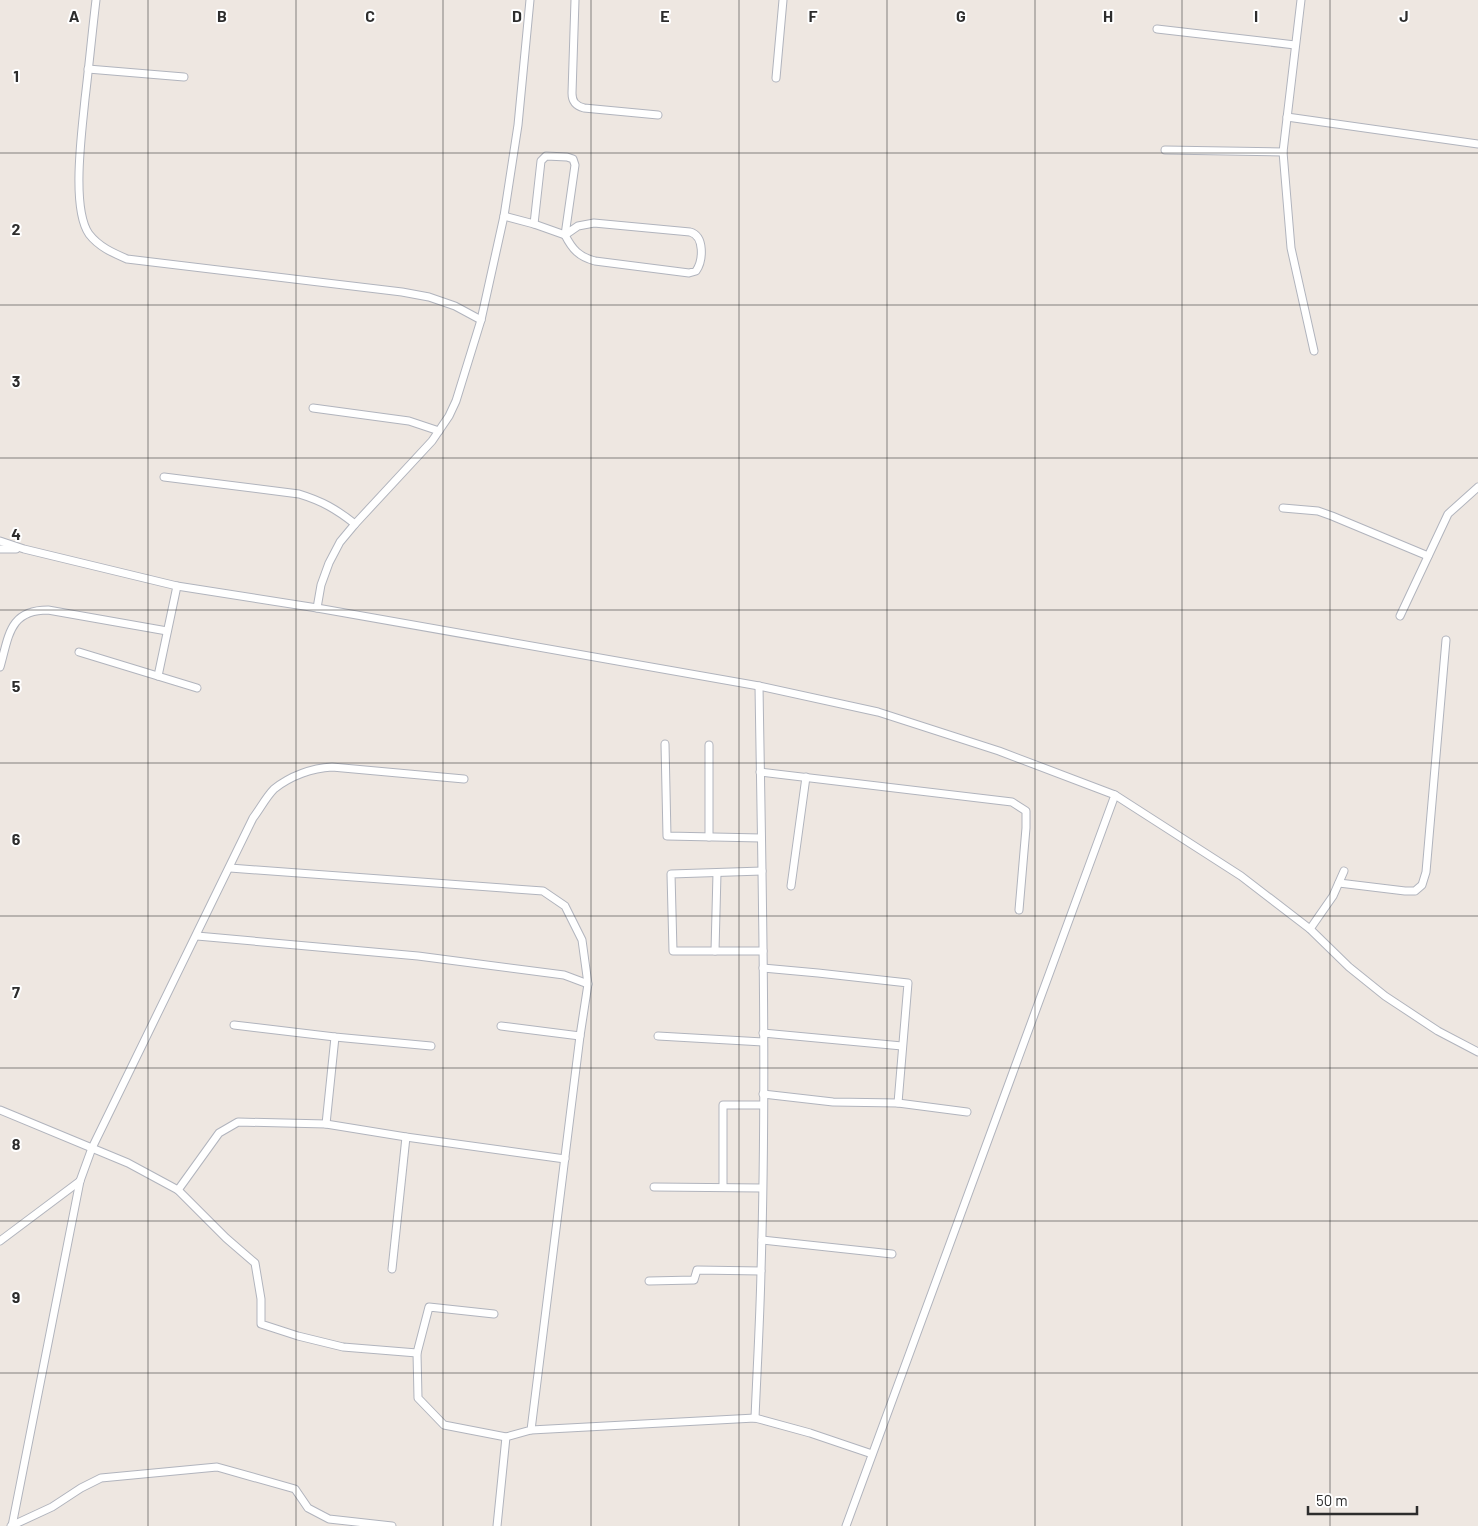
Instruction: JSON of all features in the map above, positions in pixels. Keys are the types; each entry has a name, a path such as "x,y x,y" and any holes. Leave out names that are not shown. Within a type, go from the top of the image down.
{"lane":[{"path":"96,0 79,159 82,216 89,234 105,249 127,258 430,297 455,306 481,320"},
{"path":"317,608 321,585 329,563 340,542 439,431 456,401 481,320 504,216 518,125 530,0"},
{"path":"575,0 572,93 574,104 584,108 658,115"},
{"path":"776,78 783,0"},
{"path":"1301,0 1283,152 1291,248 1314,351"},
{"path":"1157,29 1295,45"},
{"path":"88,69 184,77"},
{"path":"1286,117 1478,144"},
{"path":"1165,150 1283,152"},
{"path":"534,224 541,161 543,158 550,156 570,157 575,165 565,235"},
{"path":"504,216 565,235 577,253 585,259 689,273 696,271 699,265 700,240 698,236 690,232 594,223 578,226 565,235"},
{"path":"313,408 409,420 439,431"},
{"path":"164,477 299,494 326,504 355,524"},
{"path":"1400,616 1448,514 1478,487"},
{"path":"1283,508 1318,511 1428,556"},
{"path":"0,541 24,550 177,586 317,608 759,686 878,712 998,751 1115,795 1242,876 1310,929 1348,967 1385,996 1438,1031 1478,1052"},
{"path":"0,548 24,550"},
{"path":"158,676 177,586"},
{"path":"0,668 11,630 22,615 34,610 48,610 167,631"},
{"path":"1339,883 1405,891 1415,891 1422,885 1426,872 1446,640"},
{"path":"79,652 197,688"},
{"path":"755,1418 762,1240 763,1105 759,686"},
{"path":"665,744 667,836 761,838"},
{"path":"708,745 709,837"},
{"path":"12,1526 80,1181 92,1148 253,818 273,790 292,778 321,767 332,766 464,779"},
{"path":"760,772 1012,802 1026,811 1019,910"},
{"path":"791,886 806,777"},
{"path":"846,1526 1115,795"},
{"path":"230,868 543,891 565,906 582,940 588,984 531,1430"},
{"path":"762,871 671,874 673,951 763,951"},
{"path":"1310,929 1333,896 1344,871"},
{"path":"715,951 717,873"},
{"path":"197,936 418,956 564,975 588,984"},
{"path":"763,968 908,983 898,1103"},
{"path":"234,1025 431,1046"},
{"path":"502,1026 580,1036"},
{"path":"763,1033 902,1046"},
{"path":"658,1036 763,1042"},
{"path":"326,1124 335,1037"},
{"path":"763,1094 833,1102 898,1103 967,1112"},
{"path":"724,1187 723,1105 763,1105"},
{"path":"0,1110 128,1163 178,1190 226,1238 255,1262 261,1299 260,1324 298,1336 343,1346 417,1353"},
{"path":"178,1190 219,1133 238,1122 326,1124 565,1159"},
{"path":"392,1269 406,1137"},
{"path":"0,1241 80,1181"},
{"path":"654,1187 762,1188"},
{"path":"762,1240 892,1254"},
{"path":"649,1281 694,1280 697,1270 761,1271"},
{"path":"494,1314 429,1307 417,1353 418,1398 444,1425 506,1437 531,1430 755,1418 810,1433 872,1454"},
{"path":"497,1526 506,1437"},
{"path":"12,1526 52,1507 81,1488 102,1478 217,1467 296,1489 308,1508 329,1519 392,1526"}]}
